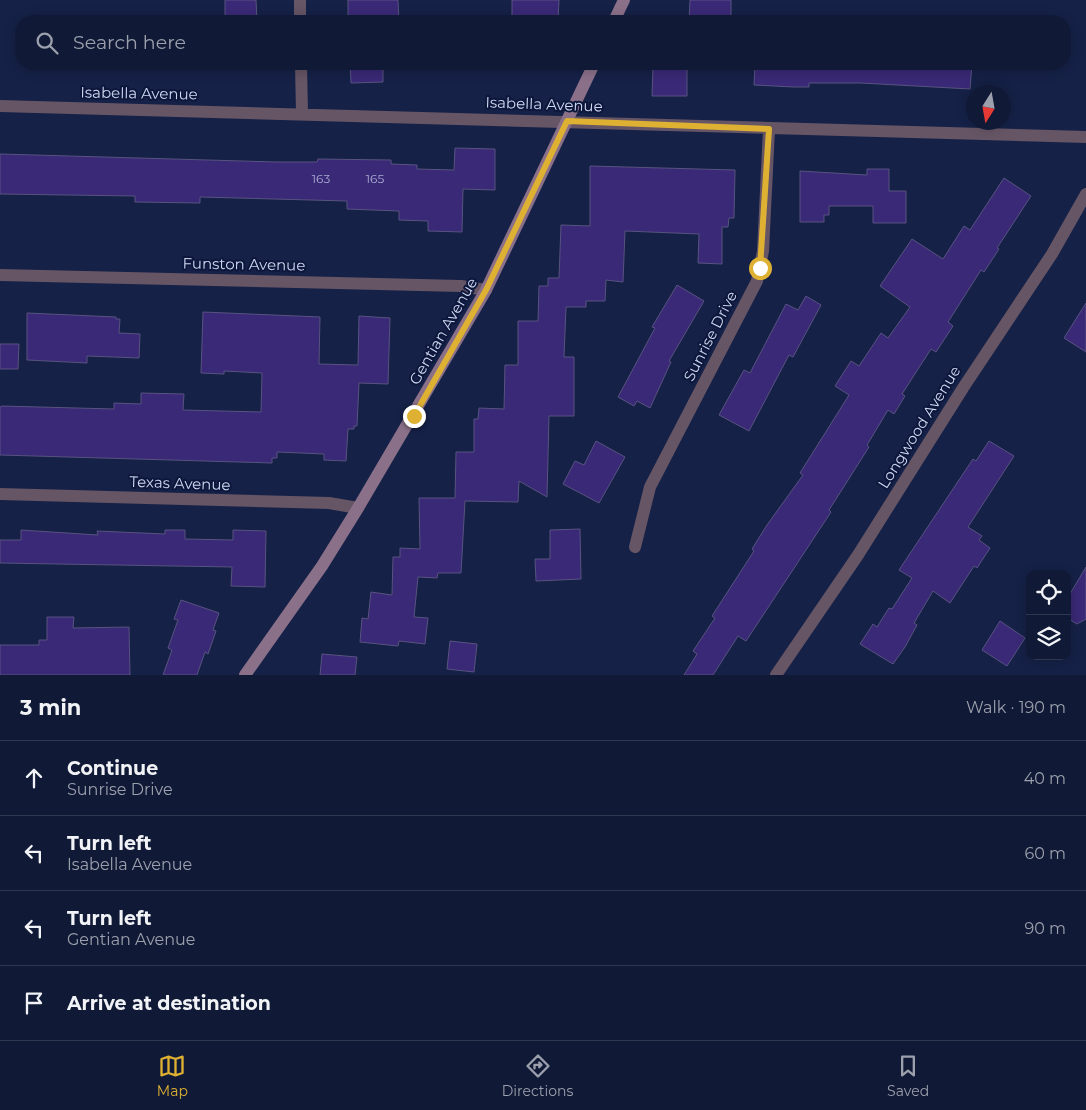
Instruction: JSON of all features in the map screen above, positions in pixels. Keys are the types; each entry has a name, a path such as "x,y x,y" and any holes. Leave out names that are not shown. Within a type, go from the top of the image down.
{"street":[{"path":"300,0 300,15"},
{"path":"617,15 624,0"},
{"path":"301,70 302,113"},
{"name":"Gentian Avenue","path":"245,675 322,566 486,290 591,70"},
{"name":"Isabella Avenue","path":"0,106 302,113 769,129 1086,137"},
{"name":"Sunrise Drive","path":"635,547 650,487 757,281 763,251 769,129"},
{"name":"Longwood Avenue","path":"776,675 858,555 962,388 1052,254 1086,194"},
{"name":"Funston Avenue","path":"0,275 461,286 486,290"},
{"name":"Texas Avenue","path":"0,494 329,503 358,508"}],"building":[{"path":"225,0 256,0 257,15 225,15"},
{"path":"348,0 398,0 399,15 348,15"},
{"path":"512,0 559,0 558,15 512,15"},
{"path":"690,0 731,0 731,15 689,15"},
{"path":"350,70 383,70 383,82 351,83"},
{"path":"653,70 687,70 687,96 652,96"},
{"path":"755,70 972,70 970,85 966,85 966,89 861,83 809,83 809,87 754,85"},
{"path":"455,148 495,149 495,190 463,189 462,232 428,231 428,221 399,220 399,211 347,209 347,201 200,197 200,203 135,202 135,196 0,194 0,154 276,162 317,162 318,159 391,160 391,164 417,165 417,169 454,170"},
{"path":"590,166 735,170 734,218 729,218 728,227 722,227 722,264 698,263 699,234 625,231 623,282 606,280 605,301 586,301 586,307 566,307 564,357 574,357 574,416 549,416 547,497 519,481 518,502 465,501 461,573 438,573 437,578 418,577 414,617 428,618 425,644 399,641 398,646 360,642 362,618 368,619 371,592 392,595 393,557 400,557 400,548 420,549 419,498 455,498 456,452 474,452 474,419 478,419 479,408 504,409 505,365 518,365 518,321 538,321 539,286 548,286 548,278 559,278 561,225 590,226"},
{"path":"867,169 889,169 889,191 906,191 906,223 873,223 873,206 829,206 829,215 824,215 824,222 800,222 800,171 867,175"},
{"path":"1004,178 1031,196 997,248 999,249 984,272 981,270 948,322 953,326 936,352 931,349 902,394 905,396 894,414 888,410 867,445 869,447 829,510 831,512 746,641 738,636 713,675 684,675 697,654 693,651 715,618 712,616 754,551 752,549 767,525 803,475 800,473 849,395 835,386 851,361 859,366 881,333 888,338 910,307 880,286 912,239 943,259 964,226 970,230"},
{"path":"677,285 704,301 669,361 671,362 650,408 637,401 634,406 618,397 655,328 652,327"},
{"path":"806,296 821,305 793,357 789,355 749,431 719,415 744,370 750,373 786,304 798,310"},
{"path":"1086,303 1086,352 1064,338"},
{"path":"203,312 320,317 319,364 358,365 359,316 390,318 388,384 359,383 357,426 354,426 354,429 348,429 346,461 324,460 324,454 277,452 277,458 272,458 272,463 0,455 0,407 2,406 114,409 114,403 141,404 141,393 184,394 183,410 261,412 262,373 224,371 224,374 201,373"},
{"path":"27,313 116,317 116,319 120,319 119,333 140,334 139,358 87,356 87,363 27,360"},
{"path":"0,344 19,344 18,369 0,369"},
{"path":"596,441 625,457 599,503 563,484 575,461 584,465"},
{"path":"989,441 1014,456 968,527 982,536 979,540 990,548 977,568 974,566 950,603 933,591 914,623 917,625 905,647 893,664 860,644 873,624 877,627 889,608 892,609 912,578 899,570 973,459 976,461"},
{"path":"580,529 581,579 536,581 535,559 550,559 550,530"},
{"path":"21,530 98,535 97,531 165,534 165,530 185,530 185,539 233,540 233,530 266,531 265,587 231,586 232,567 0,563 0,540 21,540"},
{"path":"1086,567 1086,619 1077,624 1071,620 1071,592"},
{"path":"181,600 219,613 213,630 216,631 208,654 205,652 197,675 163,675 172,650 168,648 178,620 174,619"},
{"path":"47,617 74,617 73,628 129,627 130,675 0,675 0,645 39,645 39,640 47,640"},
{"path":"1000,621 1025,638 1007,666 982,650"},
{"path":"450,641 477,644 474,672 447,669"},
{"path":"322,654 357,657 355,675 320,675"}],"route":[{"path":"414,416 486,290 567,121 769,129 763,251 760,268"}]}
